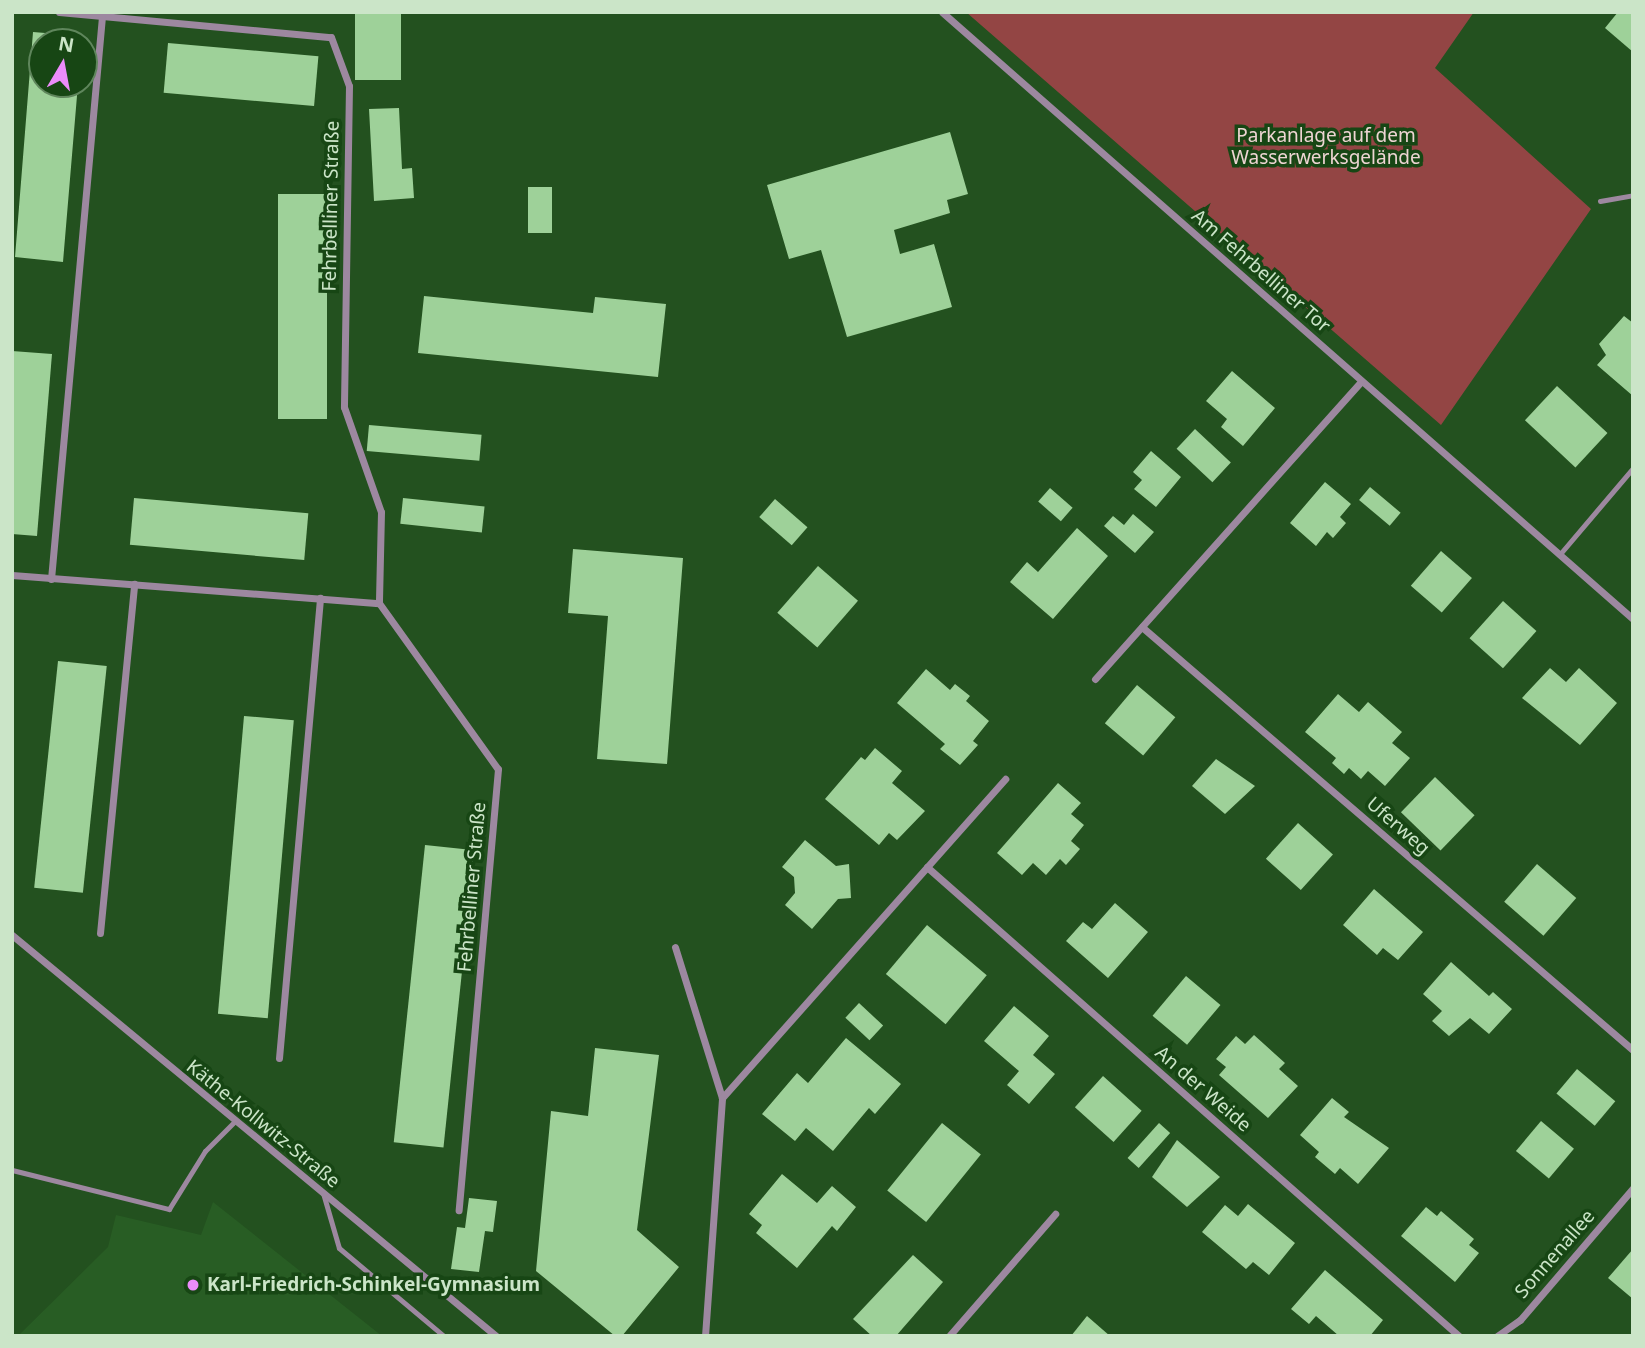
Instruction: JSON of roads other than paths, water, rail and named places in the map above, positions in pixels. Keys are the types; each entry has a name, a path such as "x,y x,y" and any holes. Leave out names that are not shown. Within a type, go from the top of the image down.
{"street":[{"name":"Fehrbelliner Straße","path":"59,12 331,37 349,86 344,407 381,512 379,603 498,769 459,1210"},
{"name":"Am Fehrbelliner Tor","path":"942,12 1633,619"},
{"path":"51,579 102,16"},
{"path":"1095,679 1362,381"},
{"path":"12,575 379,603"},
{"path":"100,933 134,584"},
{"path":"279,1058 320,598"},
{"name":"Uferweg","path":"1142,627 1633,1050"},
{"path":"722,1098 1005,779"},
{"name":"An der Weide","path":"927,867 1459,1336"},
{"name":"Käthe-Kollwitz-Straße","path":"12,935 234,1122 496,1336"},
{"path":"675,947 722,1098 705,1336"},
{"name":"Sonnenallee","path":"1497,1336 1520,1320 1633,1188"},
{"path":"949,1336 1055,1214"}],"lane":[{"path":"1600,201 1633,195"},
{"path":"1560,554 1633,468"},
{"path":"12,1170 169,1209 205,1151 234,1122"},
{"path":"323,1193 339,1248 444,1336"}],"place":[{"name":"Karl-Friedrich-Schinkel-Gymnasium","path":"193,1285"}],"park label":[{"name":"Parkanlage auf dem Wasserwerksgelände","path":"1326,147"}]}
